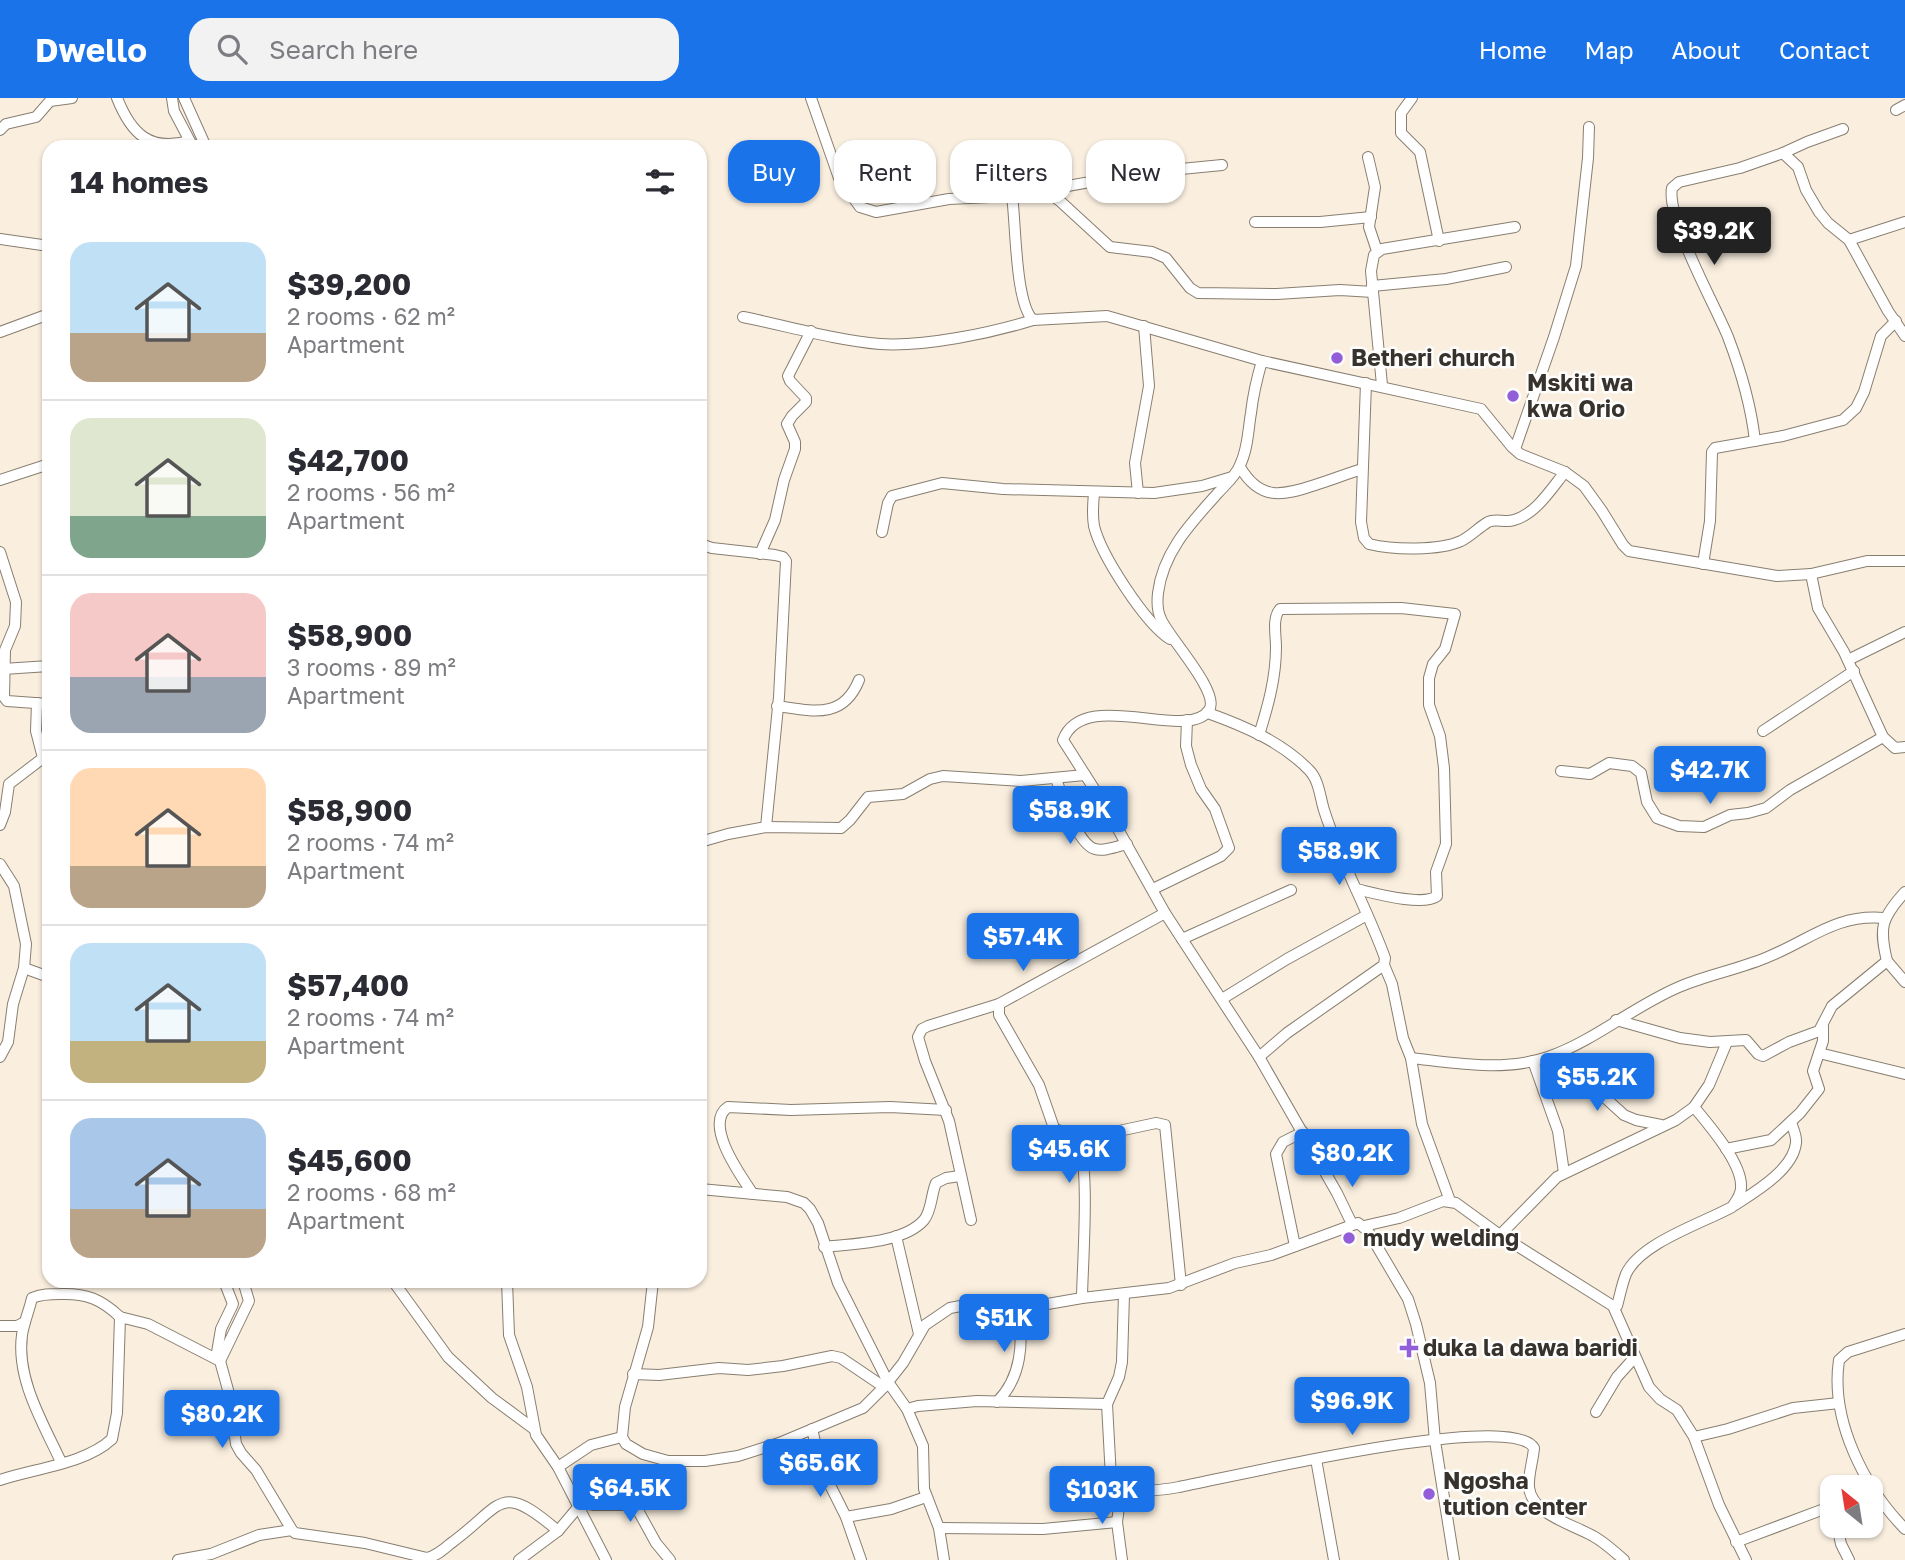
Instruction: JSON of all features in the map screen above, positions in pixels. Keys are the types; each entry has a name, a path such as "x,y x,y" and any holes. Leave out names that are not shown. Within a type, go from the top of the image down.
{"street":[{"path":"0,130 6,124 36,117 50,101 72,98"},
{"path":"117,98 124,115 140,136 153,140"},
{"path":"172,98 174,111 189,140"},
{"path":"184,98 203,140"},
{"path":"811,98 835,170 860,207 882,212 950,199"},
{"path":"1412,98 1401,113 1401,133 1420,152 1438,241"},
{"path":"1515,449 1576,266 1588,158 1588,127"},
{"path":"1755,441 1749,400 1728,338 1679,227 1671,195 1672,187 1679,182 1740,169 1843,129"},
{"path":"1783,153 1798,167 1806,190 1819,212 1849,240 1905,336"},
{"path":"1368,157 1375,187 1370,233 1377,251"},
{"path":"1072,184 1140,173 1222,165"},
{"path":"1013,203 1021,290 1026,311 1033,320"},
{"path":"1063,203 1110,247 1152,251 1166,258 1198,293 1277,294 1372,289 1446,279 1506,267"},
{"path":"1255,222 1320,222 1371,217"},
{"path":"1849,240 1905,222"},
{"path":"1381,385 1372,289 1372,259 1377,251 1515,227"},
{"path":"0,239 42,245"},
{"path":"743,317 856,341 883,344 991,332 1033,320 1107,316 1262,361 1481,409 1515,449 1530,459 1565,472 1584,486 1626,550 1777,576 1811,575 1867,561 1905,561"},
{"path":"0,332 42,317"},
{"path":"1703,564 1710,521 1712,452 1716,447 1794,434 1843,420 1856,408 1864,392 1881,336 1896,321"},
{"path":"1138,493 1135,463 1149,386 1144,326"},
{"path":"760,554 775,520 784,480 795,449 795,442 787,424 807,400 789,376 811,331"},
{"path":"1262,361 1240,467 1185,529 1166,563 1158,594 1158,612 1207,690 1212,704 1208,713 1187,720 1108,716 1086,718 1069,728 1063,740 1127,844 1165,913 1259,1057 1352,1224"},
{"path":"1366,383 1361,522 1364,538 1370,544 1395,548 1451,545 1492,520 1516,520 1533,509 1565,472"},
{"path":"0,480 42,466"},
{"path":"1240,467 1251,484 1276,495 1290,494 1362,469"},
{"path":"882,532 892,496 942,482 1003,489 1138,493 1202,486 1232,477"},
{"path":"1094,493 1093,510 1099,540 1146,615 1161,633 1174,641"},
{"path":"707,546 783,557 786,561 766,827"},
{"path":"0,552 16,602 15,626 5,650 5,699 42,703"},
{"path":"1811,575 1818,608 1854,671 1884,737 1895,748 1905,747"},
{"path":"1259,735 1272,692 1276,615 1280,609 1401,608 1455,614 1445,649 1433,664 1429,678 1429,705 1440,736 1444,768 1446,844 1436,872 1437,896 1432,899 1400,898 1356,889"},
{"path":"1848,660 1905,632"},
{"path":"3,669 42,666"},
{"path":"1763,731 1854,671"},
{"path":"777,706 818,711 836,708 851,696 859,680"},
{"path":"37,703 36,731 42,754"},
{"path":"1208,713 1240,724 1288,752 1314,776 1330,828 1385,958 1384,965 1392,984 1403,1038 1411,1058 1422,1124 1450,1201"},
{"path":"1153,889 1220,856 1229,848 1215,809 1191,765 1186,746 1187,720"},
{"path":"1561,771 1584,775 1609,763 1632,766 1641,773 1647,802 1653,815 1666,823 1704,827 1730,815 1766,808 1790,790 1884,737"},
{"path":"0,825 9,784 42,759"},
{"path":"707,840 766,827 841,828 868,797 903,794 938,776 1021,781 1085,775"},
{"path":"1056,779 1071,817 1091,848 1097,850 1127,844"},
{"path":"0,864 14,886 26,944 24,968 13,1004 8,1042 0,1057"},
{"path":"1182,939 1291,890"},
{"path":"1905,892 1884,918 1881,935 1887,961 1905,982"},
{"path":"971,1220 946,1110 925,1061 918,1041 919,1033 928,1026 999,1004 1165,913"},
{"path":"1222,999 1367,915"},
{"path":"1411,1058 1493,1066 1533,1061 1557,1054 1681,986 1773,955 1824,928 1857,919 1884,918"},
{"path":"1616,1020 1679,1038 1727,1042 1746,1040 1762,1056 1819,1031 1832,1006 1887,961"},
{"path":"1259,1057 1287,1033 1384,965"},
{"path":"24,968 42,974"},
{"path":"999,1004 999,1015 1039,1085 1054,1128 1077,1140 1083,1152 1082,1298"},
{"path":"1727,1149 1765,1143 1776,1137 1817,1093 1819,1089 1813,1071 1823,1041 1823,1027"},
{"path":"1500,1235 1551,1182 1564,1173 1676,1120 1695,1107 1709,1085 1727,1042"},
{"path":"1819,1053 1905,1074"},
{"path":"1557,1054 1624,1115 1662,1125"},
{"path":"1533,1061 1559,1131 1564,1173"},
{"path":"753,1194 725,1148 720,1117 728,1107 791,1110 890,1107 946,1110"},
{"path":"1695,1107 1727,1149 1741,1186 1738,1199 1732,1207"},
{"path":"1617,1306 1626,1274 1639,1258 1663,1240 1732,1207 1763,1187 1790,1159 1796,1144 1791,1122"},
{"path":"1077,1140 1156,1123 1165,1125 1181,1285"},
{"path":"1295,1246 1276,1154 1283,1142 1303,1132"},
{"path":"824,1247 867,1243 896,1236 923,1220 936,1183 960,1175"},
{"path":"707,1190 787,1197 804,1203 815,1216 838,1283 886,1384 907,1409 923,1446 926,1497 939,1528 944,1560"},
{"path":"652,1288 648,1327 625,1407 622,1437 626,1444 643,1454 668,1461 705,1461 737,1456 779,1443 856,1413 886,1384 931,1320 950,1308 966,1305 1019,1309 1181,1285 1236,1263 1295,1246 1352,1224 1364,1226 1399,1218 1443,1201 1450,1201 1465,1207 1500,1235 1613,1306 1654,1393 1677,1410 1694,1437 1719,1505 1746,1560"},
{"path":"1364,1226 1408,1299 1430,1383 1435,1441 1454,1560"},
{"path":"896,1236 919,1335"},
{"path":"227,1288 233,1304 219,1336 218,1360 230,1397 236,1444 256,1469 292,1530"},
{"path":"218,1360 249,1301 245,1288"},
{"path":"398,1288 448,1357 492,1398 534,1429"},
{"path":"507,1288 509,1335 527,1387 538,1441 558,1467 606,1560"},
{"path":"61,1462 28,1389 21,1351 24,1322 32,1298 76,1293 91,1296 105,1303 120,1317 148,1324 218,1360"},
{"path":"1122,1560 1117,1522 1121,1492 1111,1478 1107,1404 1119,1377 1122,1362 1124,1294"},
{"path":"997,1402 1011,1385 1017,1372 1021,1329 1019,1309"},
{"path":"0,1480 83,1458 112,1439 117,1413 120,1317"},
{"path":"0,1326 17,1326 24,1322"},
{"path":"1905,1334 1858,1348 1842,1357 1839,1364 1839,1403 1854,1452 1885,1507 1905,1530"},
{"path":"633,1374 659,1375 719,1368 748,1370 832,1356 841,1358 886,1384"},
{"path":"1596,1412 1617,1377 1635,1357"},
{"path":"907,1409 918,1406 997,1402 1107,1404"},
{"path":"1694,1437 1793,1408 1839,1403"},
{"path":"812,1429 821,1467 846,1517 861,1560"},
{"path":"1121,1492 1177,1488 1316,1459 1435,1441 1487,1435 1514,1437 1528,1441 1534,1448 1530,1491 1540,1506 1566,1525 1604,1543 1623,1560"},
{"path":"558,1467 591,1445 622,1437"},
{"path":"1316,1459 1334,1560"},
{"path":"846,1517 891,1509 926,1497"},
{"path":"178,1560 211,1554 260,1535 292,1530 427,1558 435,1556 491,1510 510,1501 539,1514 558,1531"},
{"path":"519,1560 558,1531 579,1504"},
{"path":"579,1504 635,1504 656,1543 670,1560"},
{"path":"1736,1542 1820,1510"},
{"path":"939,1528 1042,1529 1117,1522"},
{"path":"1840,1538 1850,1560"}],"place":[{"name":"Betheri church","path":"1337,358"},
{"name":"Mskiti wa kwa Orio","path":"1513,396"},
{"name":"mudy welding","path":"1349,1238"},
{"name":"duka la dawa baridi","path":"1409,1348"},
{"name":"Ngosha tution center","path":"1429,1494"}]}
